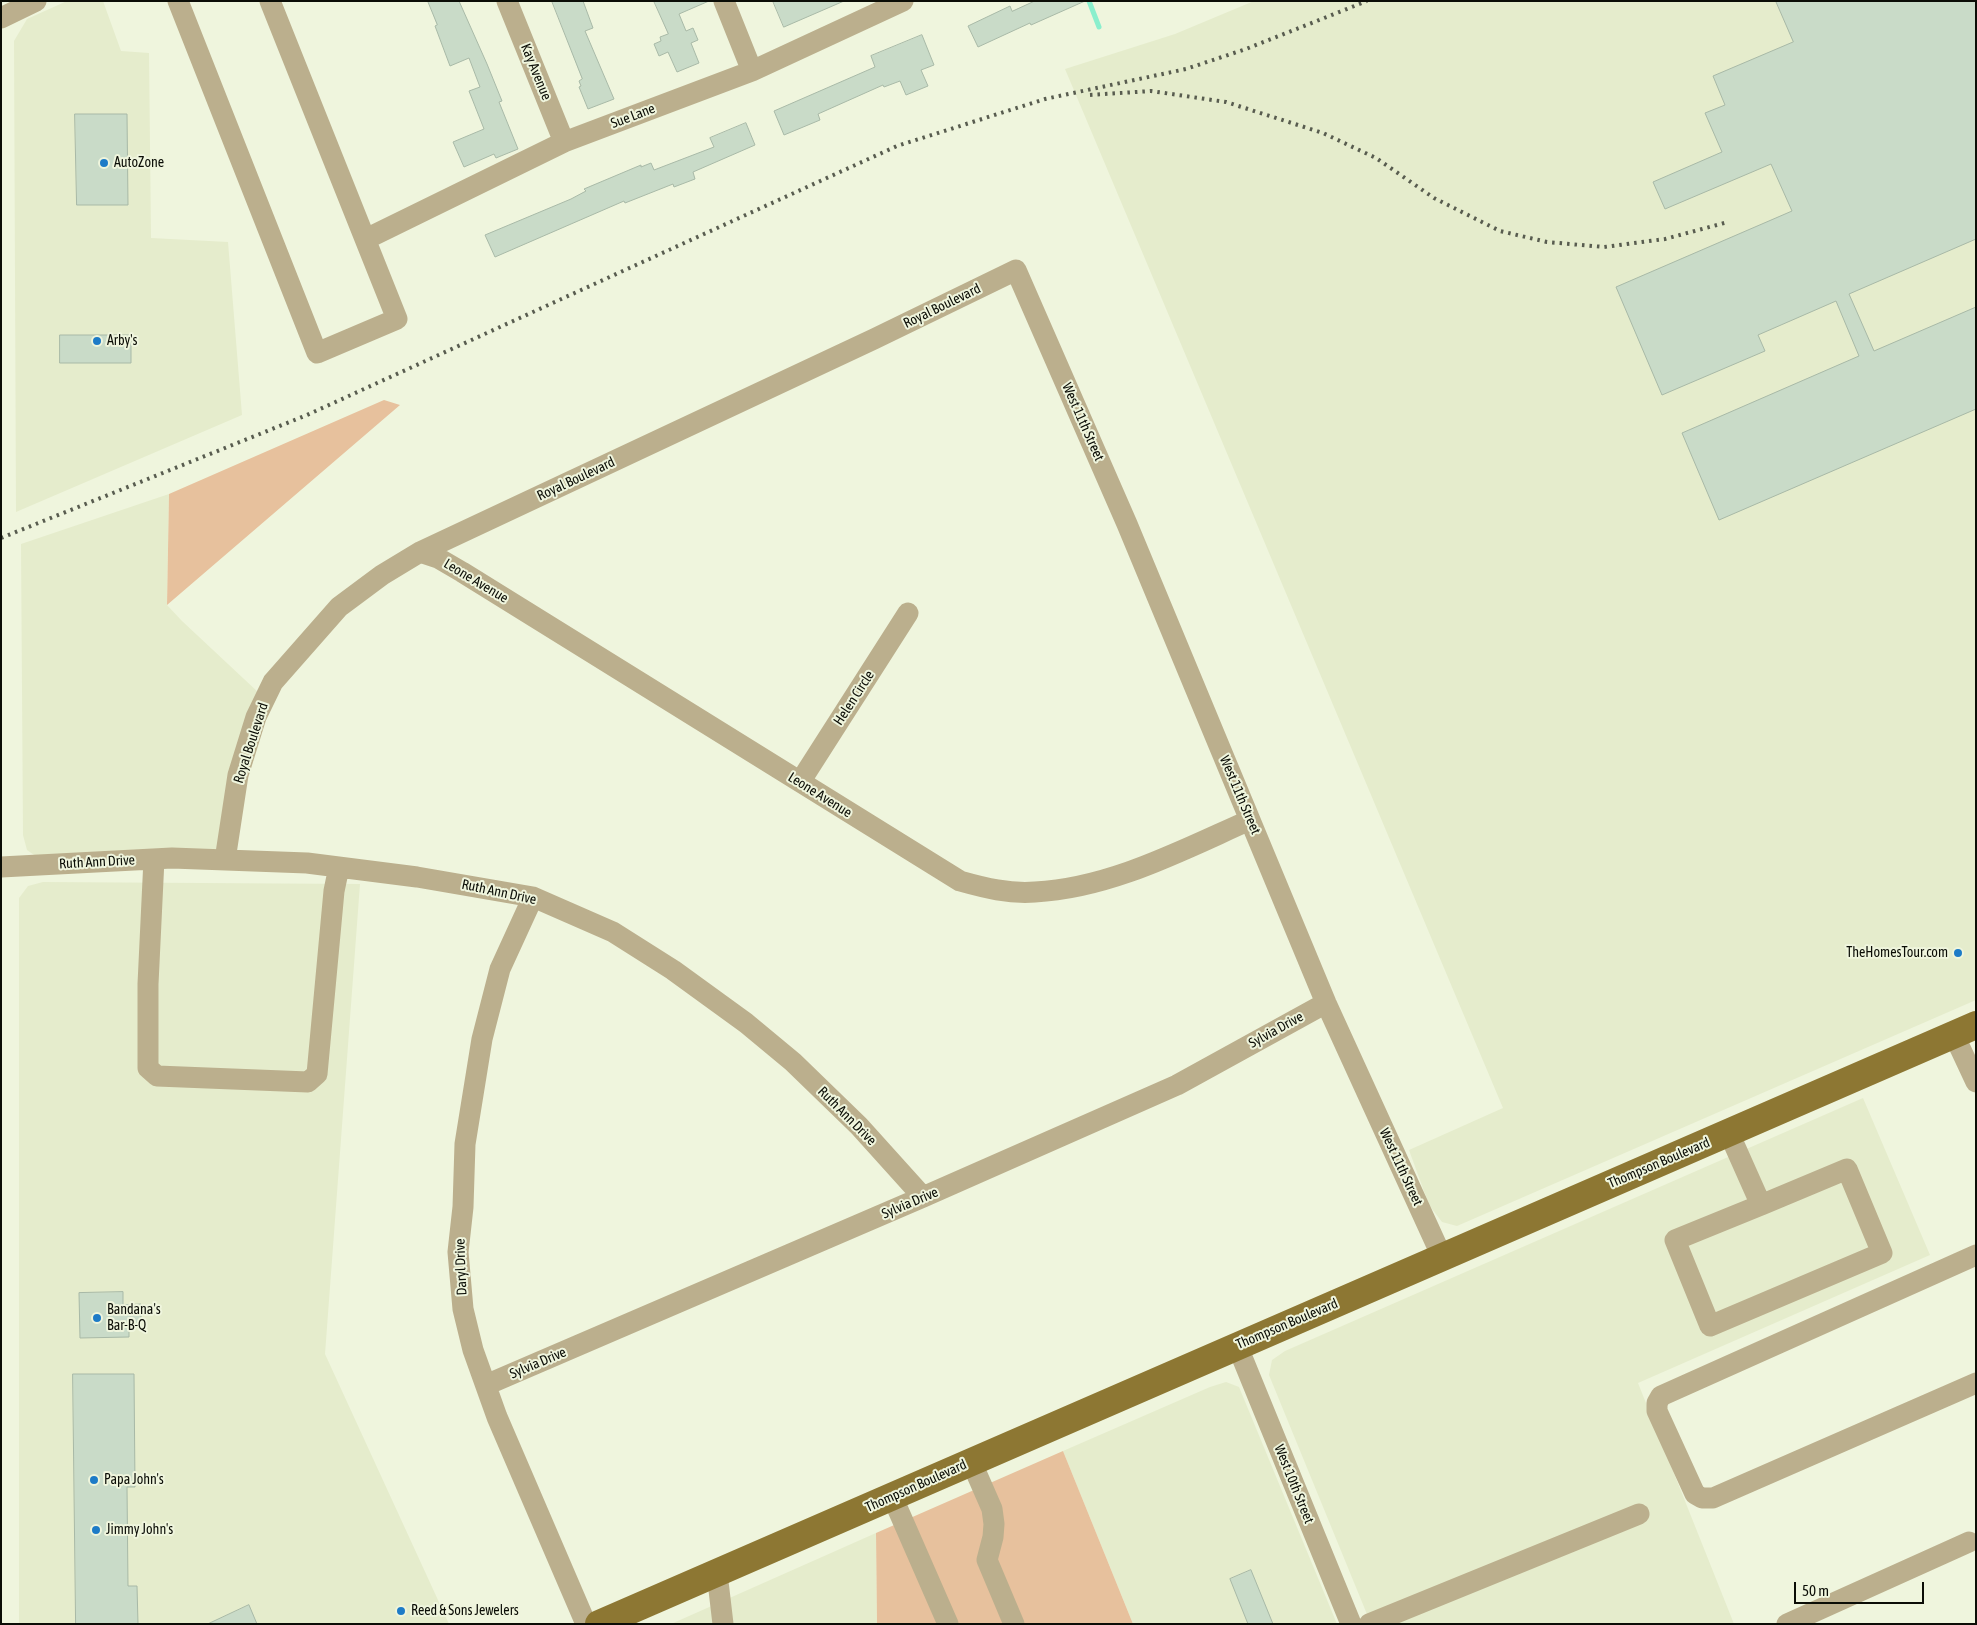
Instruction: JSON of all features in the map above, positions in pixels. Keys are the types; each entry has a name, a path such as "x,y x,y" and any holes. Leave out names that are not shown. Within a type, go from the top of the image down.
{"main road":[{"name":"Thompson Boulevard","path":"599,1624 1965,1030"}],"street":[{"path":"1,18 36,1"},
{"path":"178,1 317,353 398,319 270,1"},
{"name":"Kay Avenue","path":"507,1 564,142"},
{"path":"724,1 752,71"},
{"name":"Sue Lane","path":"366,239 564,142 752,71 904,1"},
{"name":"Royal Boulevard","path":"225,860 238,775 256,717 273,682 339,607 382,575 420,552 874,339 1016,270 1043,331"},
{"name":"West 11th Street","path":"1043,331 1127,524 1326,1003 1442,1257"},
{"name":"Leone Avenue","path":"420,552 438,558 462,572 960,881 997,890 1035,892 1080,885 1139,869 1250,820"},
{"name":"Helen Circle","path":"800,782 908,613"},
{"path":"154,859 148,984 148,1068 157,1076 308,1082 316,1074 334,891 339,867"},
{"name":"Ruth Ann Drive","path":"1,867 154,859 307,863 417,877 533,897 613,932 673,970 746,1023 793,1062 860,1126 923,1197"},
{"name":"Daryl Drive","path":"533,897 500,969 482,1039 466,1144 463,1207 458,1252 463,1309 473,1350 497,1417 586,1624"},
{"name":"Sylvia Drive","path":"486,1385 923,1197 1177,1085 1326,1003"},
{"path":"1965,1030 1976,1082"},
{"path":"1729,1133 1761,1205"},
{"path":"1847,1169 1882,1253 1710,1326 1675,1240 1761,1205 1847,1169"},
{"path":"1976,1255 1661,1396 1657,1403 1657,1411 1695,1494 1702,1498 1712,1498 1976,1382"},
{"name":"West 10th Street","path":"1237,1345 1350,1624"},
{"path":"972,1461 992,1510 993,1537 987,1560 1014,1624"},
{"path":"892,1496 948,1624"},
{"path":"1369,1624 1639,1514"},
{"path":"1787,1624 1973,1546"},
{"path":"717,1572 722,1624"}],"shaded area":[{"path":"67,1 103,1 121,51 149,53 151,238 228,242 242,415 16,512 14,41 27,19"},
{"path":"1254,1 1976,1 1976,1000 1457,1226 1442,1222 1429,1205 1409,1150 1503,1108 1065,69 1175,34"},
{"path":"384,400 400,405 167,605 169,494"},
{"path":"169,494 167,605 259,693 223,842 213,854 37,857 27,850 23,835 21,544"},
{"path":"43,882 360,884 325,1354 449,1624 19,1624 19,898 28,886"},
{"path":"1863,1098 1930,1255 1638,1383 1734,1624 1371,1624 1269,1375 1272,1360 1285,1351"},
{"path":"1226,1382 1239,1387 1337,1624 1133,1624 1063,1451 1210,1387"},
{"path":"1063,1451 1133,1624 877,1624 876,1533"},
{"path":"876,1533 877,1624 671,1624"}],"building":[{"path":"428,1 459,1 502,101 499,102 518,149 496,158 494,154 464,167 453,142 484,129 469,91 480,87 469,58 450,66"},
{"path":"552,1 583,1 593,28 585,31 614,99 588,109 579,87 581,86 579,81 582,79"},
{"path":"654,1 709,1 679,14 686,31 693,28 698,40 691,43 699,63 677,72 668,52 659,56 654,44 661,41 660,37 668,34"},
{"path":"773,1 844,1 784,27"},
{"path":"1035,1 1085,1 1031,25 1030,23 978,47 968,26 1010,6 1012,11"},
{"path":"1776,1 1976,1 1976,239 1849,294 1874,351 1976,307 1976,409 1719,520 1682,433 1859,356 1836,301 1758,335 1765,351 1662,395 1616,287 1792,211 1771,164 1665,209 1653,182 1722,152 1705,113 1725,105 1713,76 1793,42"},
{"path":"922,35 934,65 921,70 928,86 906,95 900,81 884,87 883,85 818,114 820,120 784,135 774,111 875,67 871,56"},
{"path":"75,114 127,114 128,205 77,205"},
{"path":"746,123 755,145 693,172 695,179 674,187 673,184 625,203 624,201 495,257 485,235 571,199 586,191 584,189 641,165 641,167 651,163 654,170 714,147 710,138"},
{"path":"60,335 131,335 131,363 60,363"},
{"path":"123,1292 123,1305 141,1304 141,1326 129,1326 129,1337 80,1338 79,1293"},
{"path":"73,1374 134,1374 135,1487 127,1487 128,1586 137,1586 138,1624 76,1624"},
{"path":"1251,1570 1273,1624 1248,1624 1230,1579"},
{"path":"249,1605 257,1624 208,1624"}],"waterway":[{"path":"1089,1 1099,27"}],"railway":[{"path":"1,538 307,415 897,146 1045,99 1186,69 1246,49 1367,1"},
{"path":"1090,95 1151,91 1226,102 1323,133 1376,158 1434,198 1500,231 1547,242 1604,247 1665,239 1728,222"}],"place":[{"name":"AutoZone","path":"104,163"},
{"name":"Arby's","path":"97,341"},
{"name":"TheHomesTour.com","path":"1958,953"},
{"name":"Bandana's Bar-B-Q","path":"97,1318"},
{"name":"Papa John's","path":"94,1480"},
{"name":"Jimmy John's","path":"96,1530"},
{"name":"Reed & Sons Jewelers","path":"401,1611"}]}
